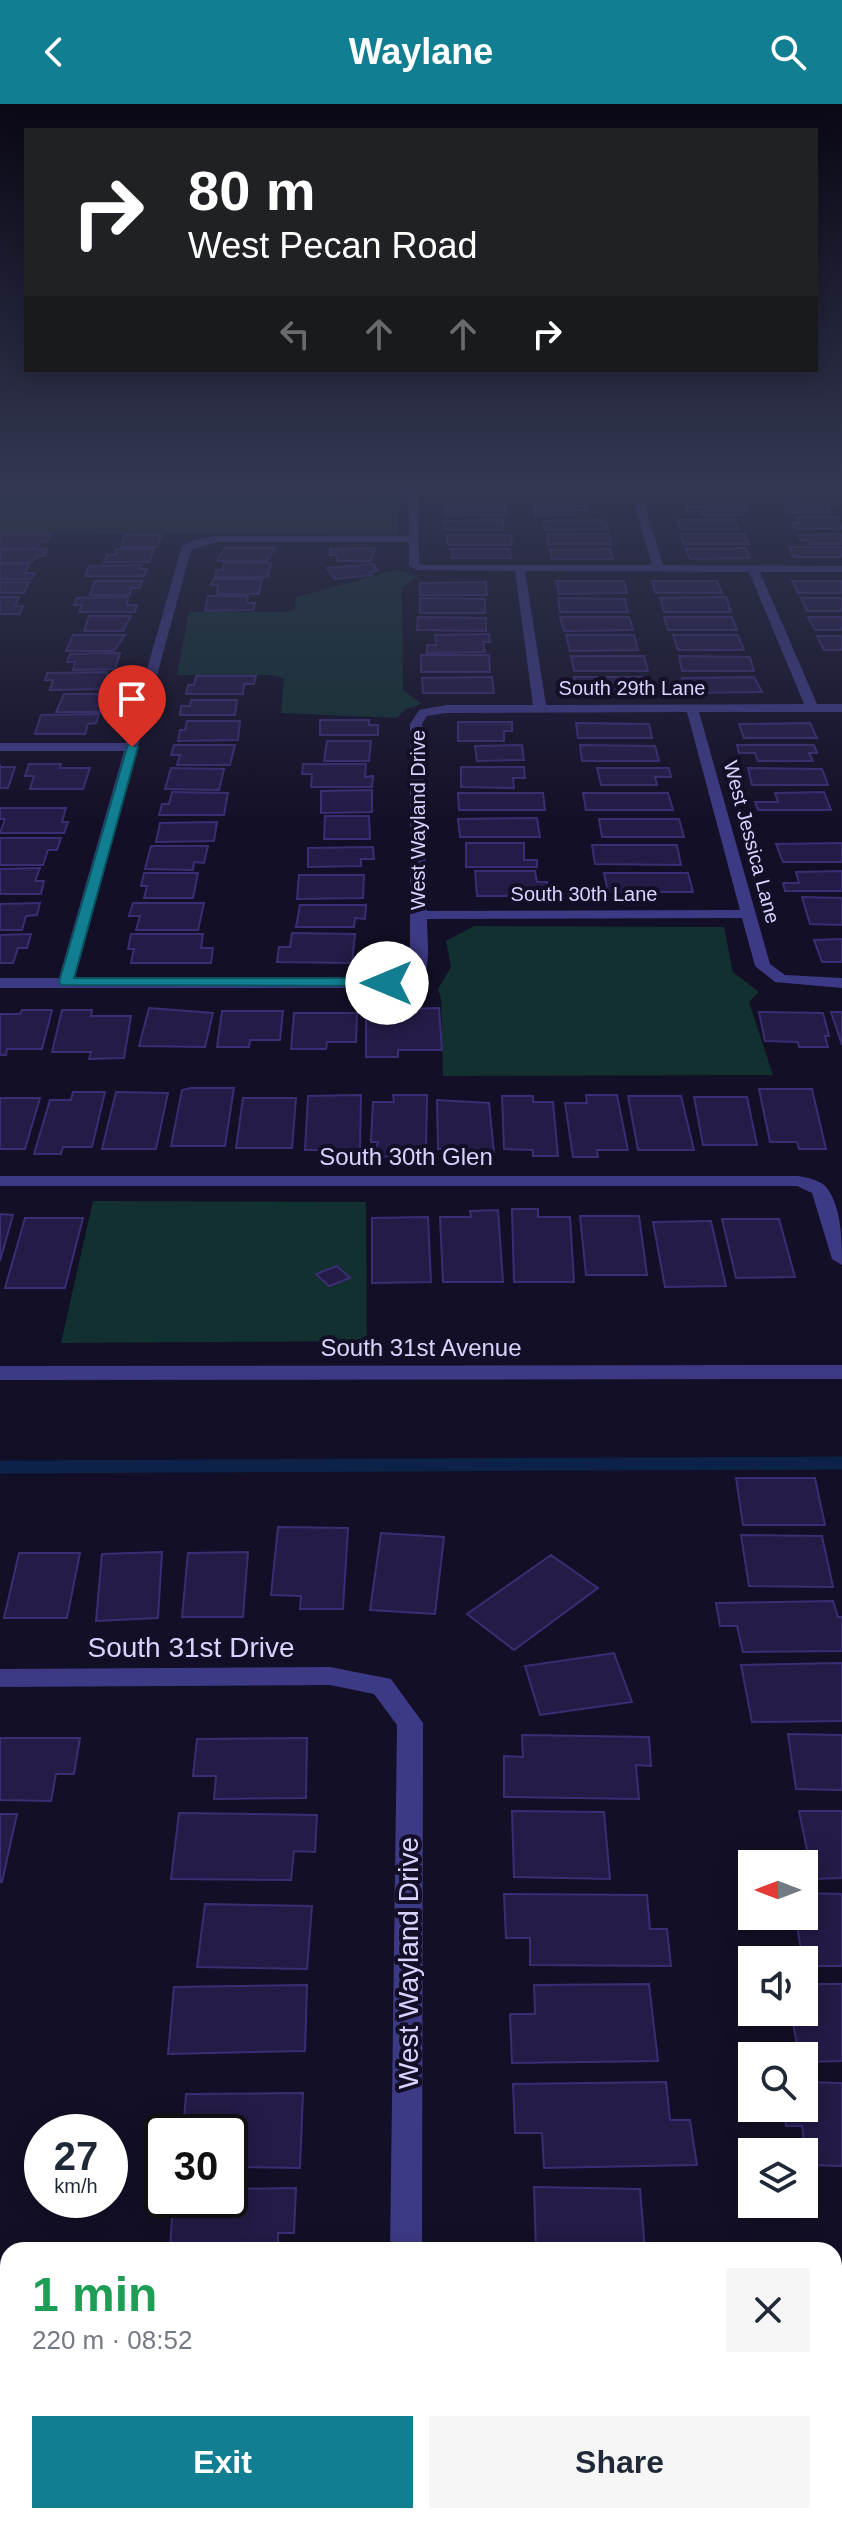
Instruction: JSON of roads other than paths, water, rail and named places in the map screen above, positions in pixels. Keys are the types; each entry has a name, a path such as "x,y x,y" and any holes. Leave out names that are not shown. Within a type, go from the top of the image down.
{"street":[{"path":"0,983 66,982 172,599"},
{"path":"524,599 540,708"},
{"path":"766,599 812,708"},
{"name":"West Jessica Lane","path":"692,708 763,966 781,979 842,983"},
{"name":"South 29th Lane","path":"423,713 446,709 842,708"},
{"name":"West Wayland Drive","path":"66,982 387,983 417,977 416,724 423,713"},
{"path":"0,747 132,747"},
{"name":"South 30th Lane","path":"419,915 749,914"},
{"name":"South 30th Glen","path":"0,1181 780,1180 812,1185 825,1199 842,1259"},
{"name":"South 31st Avenue","path":"0,1373 842,1372"},
{"name":"South 31st Drive","path":"0,1678 330,1676 382,1686"},
{"name":"West Wayland Drive","path":"382,1686 410,1723 406,2242"}],"waterway":[{"path":"0,1467 842,1463"}]}
